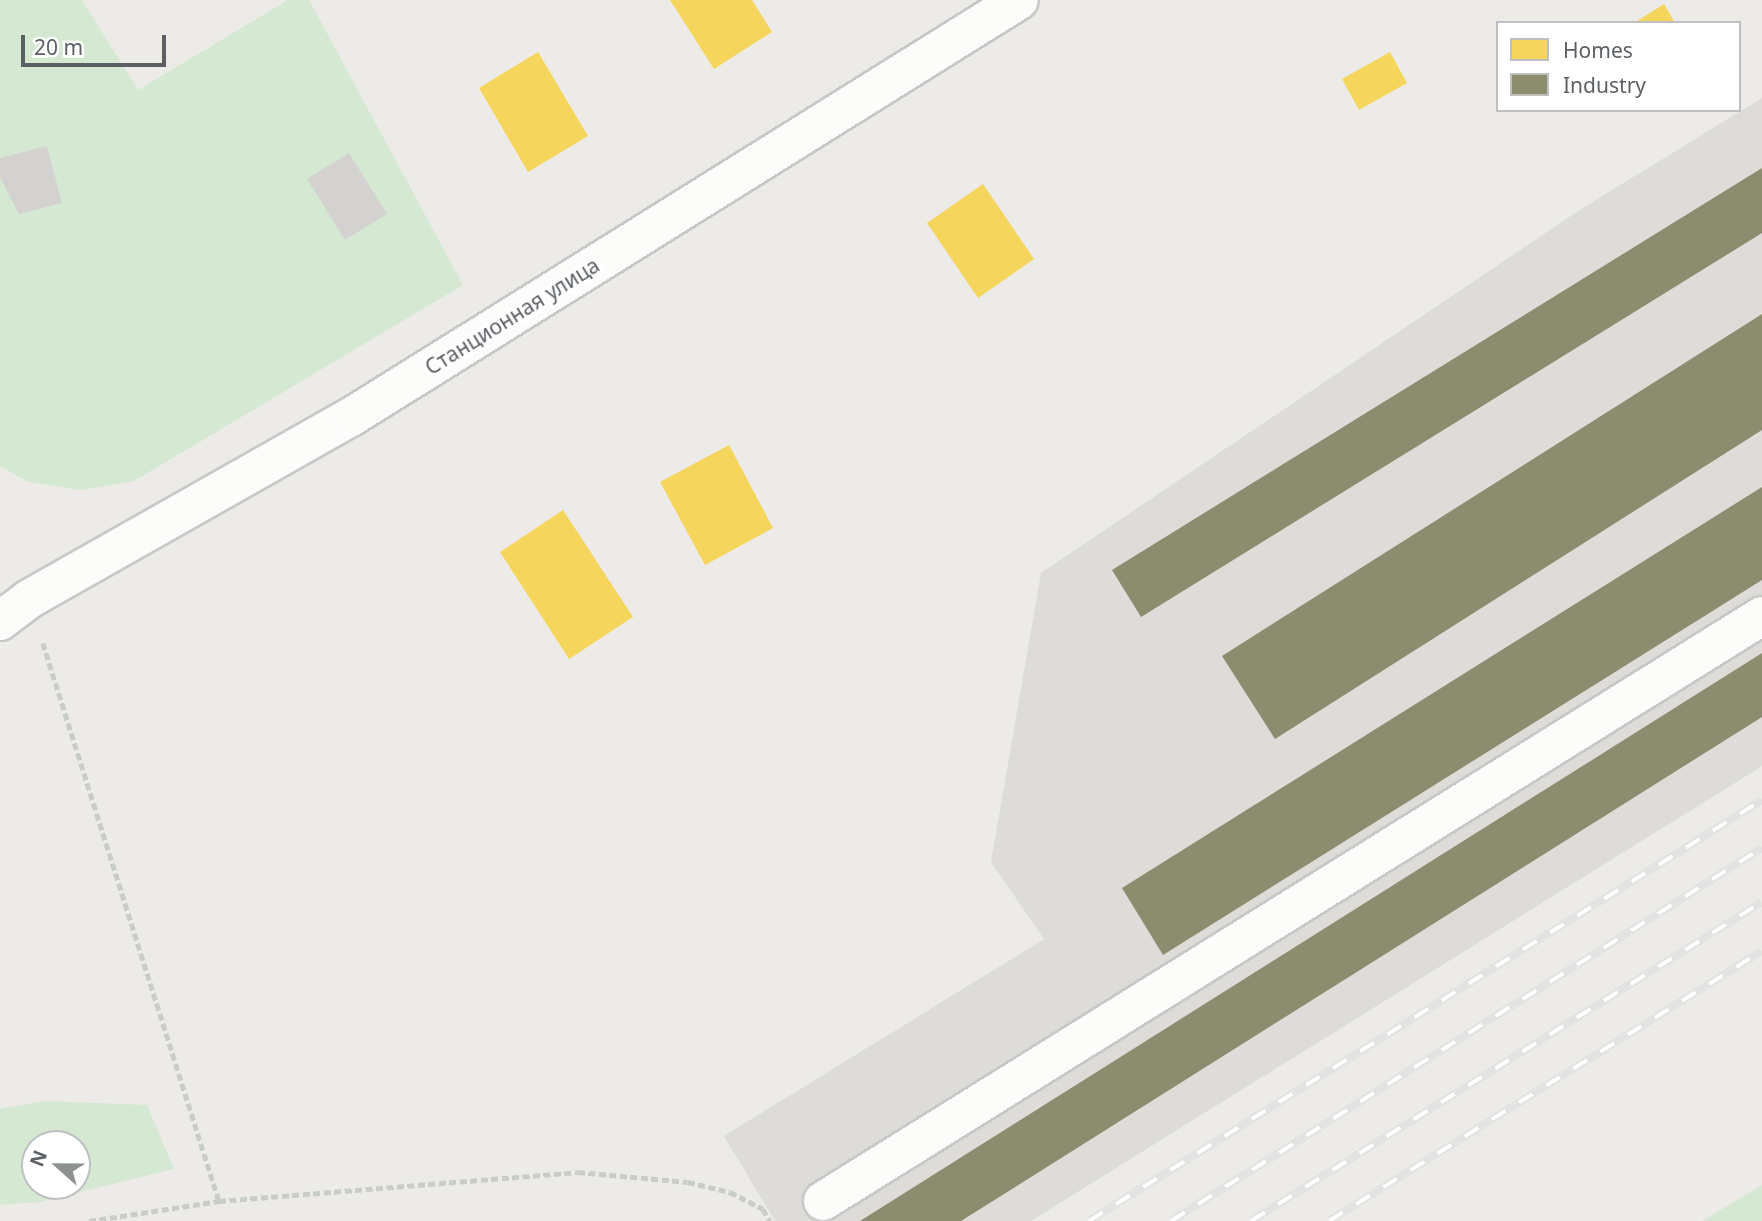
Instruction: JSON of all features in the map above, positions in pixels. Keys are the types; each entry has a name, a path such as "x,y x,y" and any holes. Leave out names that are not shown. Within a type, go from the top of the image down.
{"street":[{"name":"Станционная улица","path":"15,610 351,417 1019,0"},
{"path":"823,1202 1762,616"}],"path":[{"path":"15,610 219,1201"},
{"path":"89,1221 219,1201 578,1172 688,1182 730,1192 763,1209 770,1221"}],"shaded area":[{"path":"1762,98 1762,766 1031,1221 775,1221 724,1136 1044,939 991,862 1041,573 1578,211"}],"green space":[{"path":"0,0 82,0 138,90 288,0 309,0 463,285 134,481 82,490 28,482 0,466"},
{"path":"45,1101 147,1105 174,1169 91,1189 91,1130 21,1130 21,1200 47,1200 0,1205 0,1109"},
{"path":"1762,1185 1762,1221 1702,1221"}],"building: Homes":[{"path":"670,0 752,0 772,32 714,69"},
{"path":"1664,4 1674,21 1637,21"},
{"path":"538,52 588,136 528,172 479,88"},
{"path":"1390,52 1407,83 1359,110 1342,79"},
{"path":"983,184 1034,259 978,298 927,223"},
{"path":"729,445 773,528 705,565 660,482"},
{"path":"563,510 633,617 569,659 500,552"}],"building: Industry":[{"path":"1762,168 1762,233 1141,617 1112,570"},
{"path":"1762,314 1762,430 1275,739 1222,656"},
{"path":"1762,487 1762,580 1163,955 1122,888"},
{"path":"1762,653 1762,717 961,1221 860,1221"}],"building: Other":[{"path":"47,146 62,203 19,214 0,177 0,158"},
{"path":"349,153 387,214 345,240 307,179"}],"railway":[{"path":"1089,1221 1762,800"},
{"path":"1171,1221 1762,848"},
{"path":"1251,1221 1762,902"},
{"path":"1329,1221 1762,951"}]}
